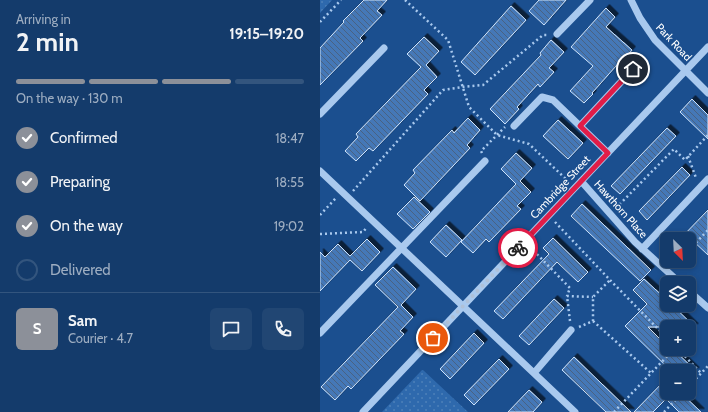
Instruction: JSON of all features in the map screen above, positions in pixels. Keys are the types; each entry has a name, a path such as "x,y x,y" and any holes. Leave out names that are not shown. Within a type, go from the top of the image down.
{"street":[{"path":"556,34 590,0"},
{"name":"Park Road","path":"631,0 640,18 655,40 708,93"},
{"name":"Cambridge Street","path":"363,412 708,47"},
{"path":"320,114 384,48"},
{"path":"580,126 633,69"},
{"path":"514,126 542,97 553,100 608,153"},
{"path":"320,333 485,161"},
{"path":"320,172 575,412"},
{"path":"642,249 708,179"},
{"name":"Hawthorn Place","path":"581,181 642,249 672,276"},
{"path":"696,297 708,308"},
{"path":"534,373 571,330"}],"path":[{"path":"320,22 341,0"},
{"path":"405,0 448,40 469,107 497,135 529,144 575,187"},
{"path":"320,215 344,194 443,90 483,85 543,35 556,34"},
{"path":"485,161 481,151 506,126 514,126"},
{"path":"611,214 674,149 685,160 708,135"},
{"path":"688,156 699,188"},
{"path":"549,215 660,331"},
{"path":"320,234 363,232 373,222"},
{"path":"696,243 708,230"},
{"path":"524,241 570,288 567,296 571,330 593,321"},
{"path":"610,280 593,297 593,321 651,373"},
{"path":"567,296 593,297"},
{"path":"614,412 667,356"},
{"path":"685,356 701,373"},
{"path":"696,378 708,366"},
{"path":"664,412 675,400"}],"shaded area":[{"path":"320,0 332,0 320,13"},
{"path":"423,370 468,412 382,412"}],"building":[{"path":"364,0 387,0 377,11 382,15 360,38 363,41 320,85 320,48 344,22 343,21"},
{"path":"539,0 566,0 544,25 529,11"},
{"path":"511,6 526,20 475,75 461,62"},
{"path":"606,8 615,17 606,27 632,50 625,58 624,57 584,103 570,91 593,66 571,47"},
{"path":"424,37 439,51 426,65 437,77 424,90 428,94 373,151 369,148 356,161 345,151 358,137 356,134 421,67 407,54"},
{"path":"551,40 564,52 549,68 554,72 540,87 538,84 517,107 519,109 505,124 490,109 541,55 540,53"},
{"path":"692,99 708,115 708,139 680,112"},
{"path":"468,118 480,130 467,145 470,148 420,201 404,185 415,173 413,170 452,130 454,133"},
{"path":"558,120 583,143 568,159 543,136"},
{"path":"667,128 676,136 620,194 611,186"},
{"path":"516,153 532,168 520,181 531,192 517,206 521,209 489,242 486,239 473,253 461,242 516,184 501,169"},
{"path":"682,167 690,175 647,220 639,211"},
{"path":"414,197 430,212 413,229 397,214"},
{"path":"582,204 651,270 640,281 571,216"},
{"path":"708,210 708,255 696,244 696,232 687,232"},
{"path":"446,225 462,240 446,257 430,242"},
{"path":"553,238 588,272 578,282 557,262 503,319 494,311 549,254 543,248"},
{"path":"367,239 380,252 362,271 350,260 320,291 320,252 325,257 338,244 350,256"},
{"path":"393,267 416,289 401,305 413,317 400,331 404,334 351,389 348,386 335,400 321,387 398,307 375,285"},
{"path":"644,279 660,294 660,312 679,312 688,320 660,320 660,327 648,327 660,339 660,356 680,356 689,364 664,364 625,326 647,304 633,290"},
{"path":"554,299 564,308 529,345 519,336"},
{"path":"474,333 484,343 450,379 440,369"},
{"path":"574,357 631,412 606,412 562,370"},
{"path":"499,359 509,369 474,405 464,395"},
{"path":"660,385 660,400 665,400 653,412 634,412"},
{"path":"529,390 542,402 533,412 508,412"},
{"path":"667,400 688,400 701,412 679,412"}],"way so far":[{"path":"433,338 518,248"}],"route":[{"path":"518,248 608,153 580,126 633,69"}]}
